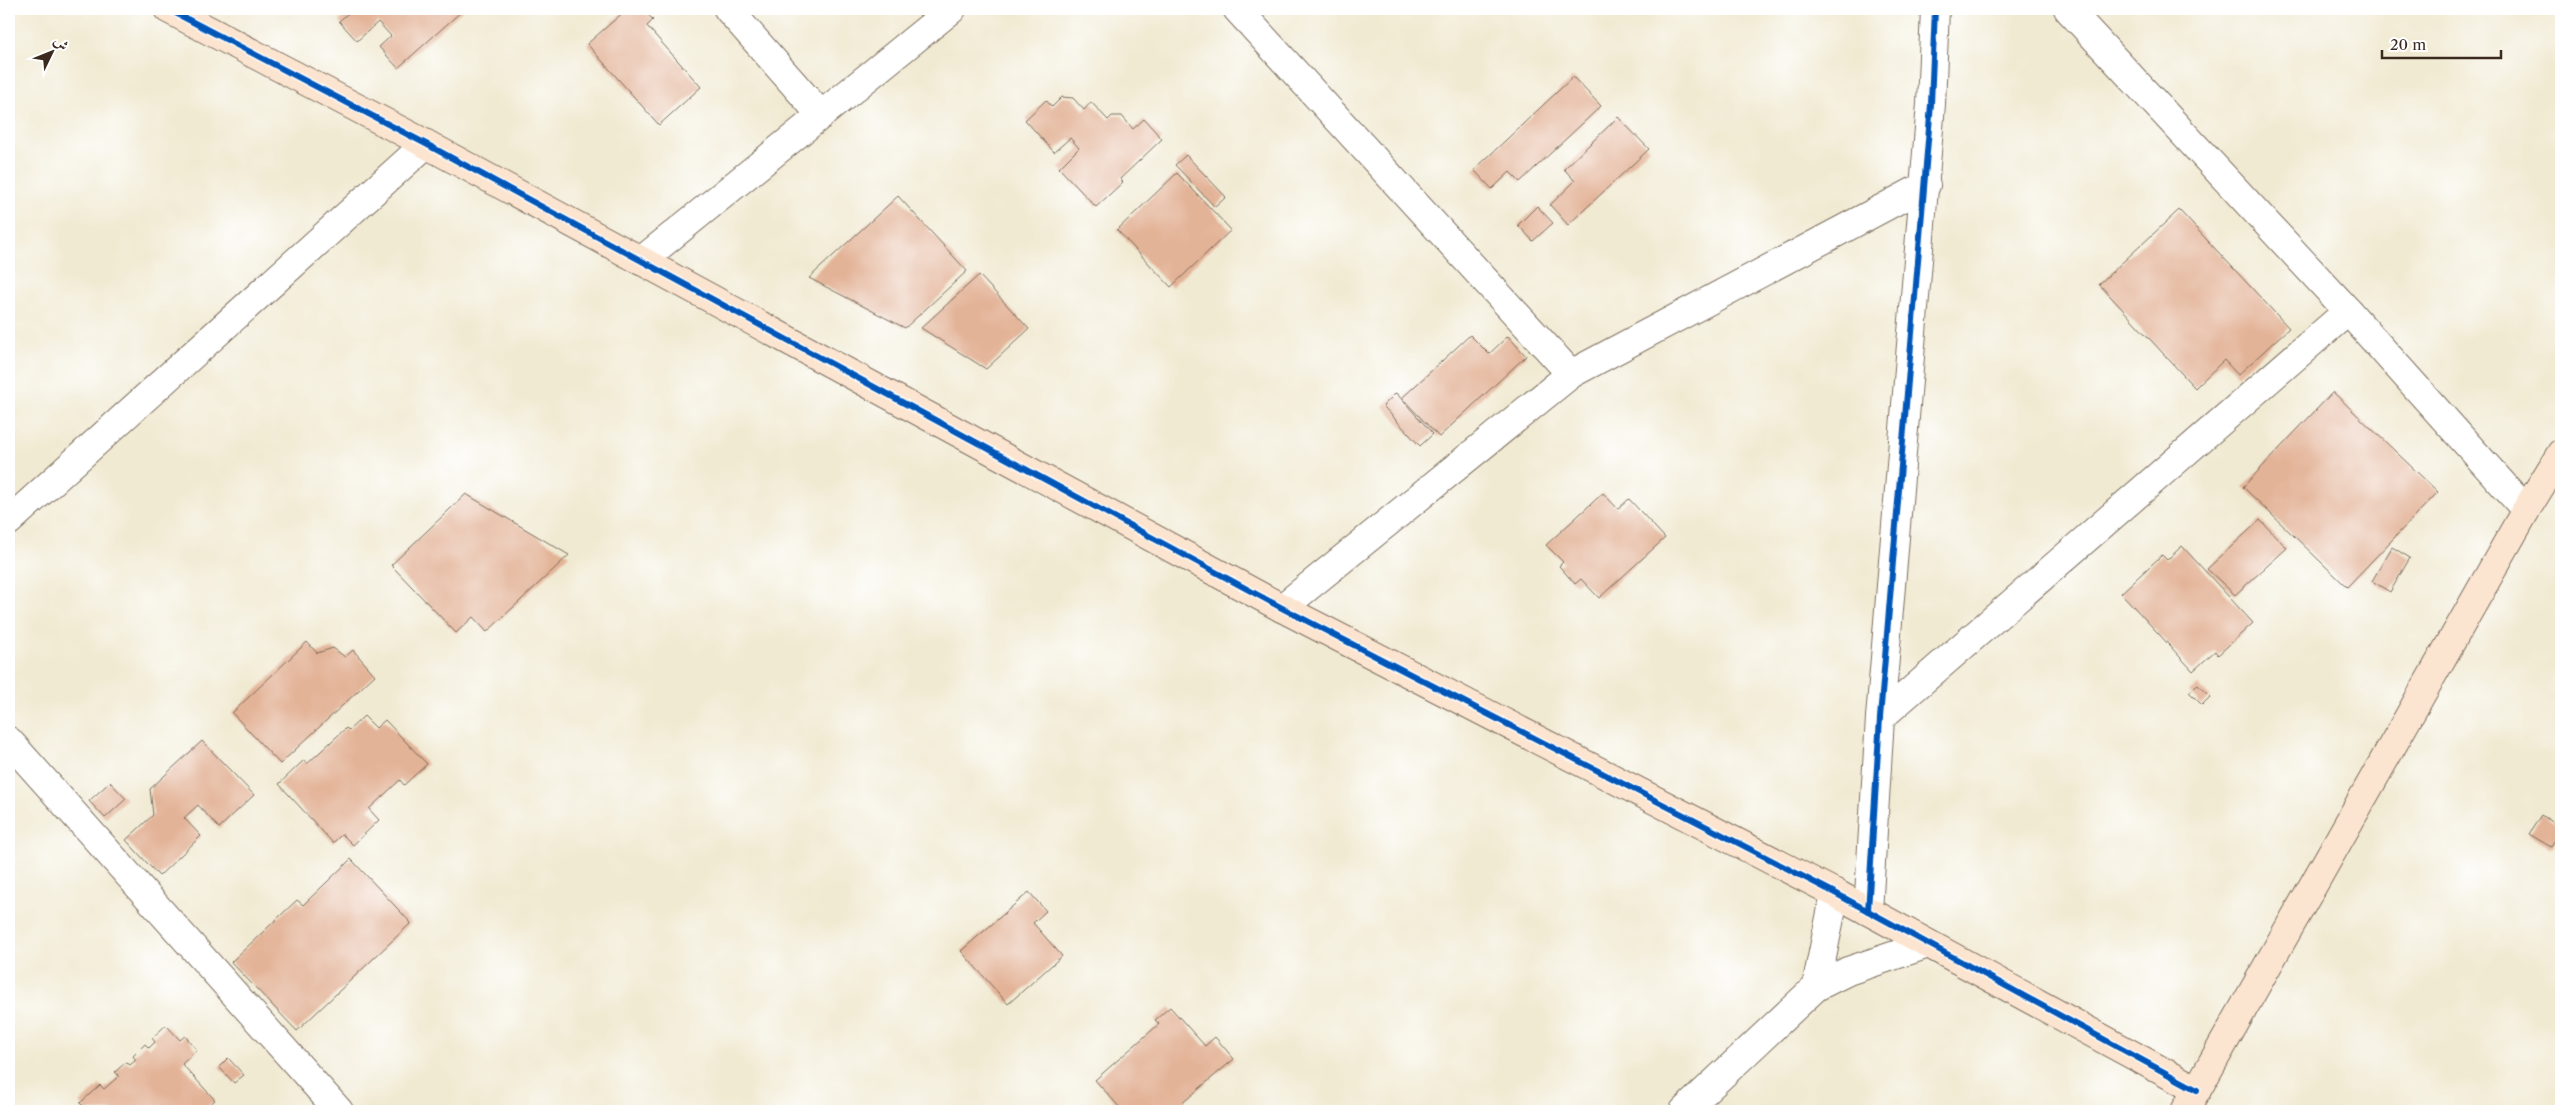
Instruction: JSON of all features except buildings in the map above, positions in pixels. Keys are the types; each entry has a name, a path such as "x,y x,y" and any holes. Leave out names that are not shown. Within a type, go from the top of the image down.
{"street":[{"path":"168,9 426,144 1282,608 1836,893 1928,944 2191,1100 2526,510 2558,467"},
{"path":"728,9 821,115"},
{"path":"640,261 952,9"},
{"path":"1238,9 1571,374"},
{"path":"1868,911 1880,718 1926,185 1934,64 1935,9"},
{"path":"2068,9 2348,311 2526,510"},
{"path":"9,521 426,144"},
{"path":"1282,608 1571,374 1926,185"},
{"path":"1880,718 2348,311"},
{"path":"9,741 339,1111"},
{"path":"1816,987 1836,893"},
{"path":"1684,1111 1816,987 1848,971 1928,944"}],"cycle path":[{"path":"168,9 426,144 1282,608 1835,893 2197,1090"},
{"path":"1868,911 1880,718 1931,104 1935,9"}]}
